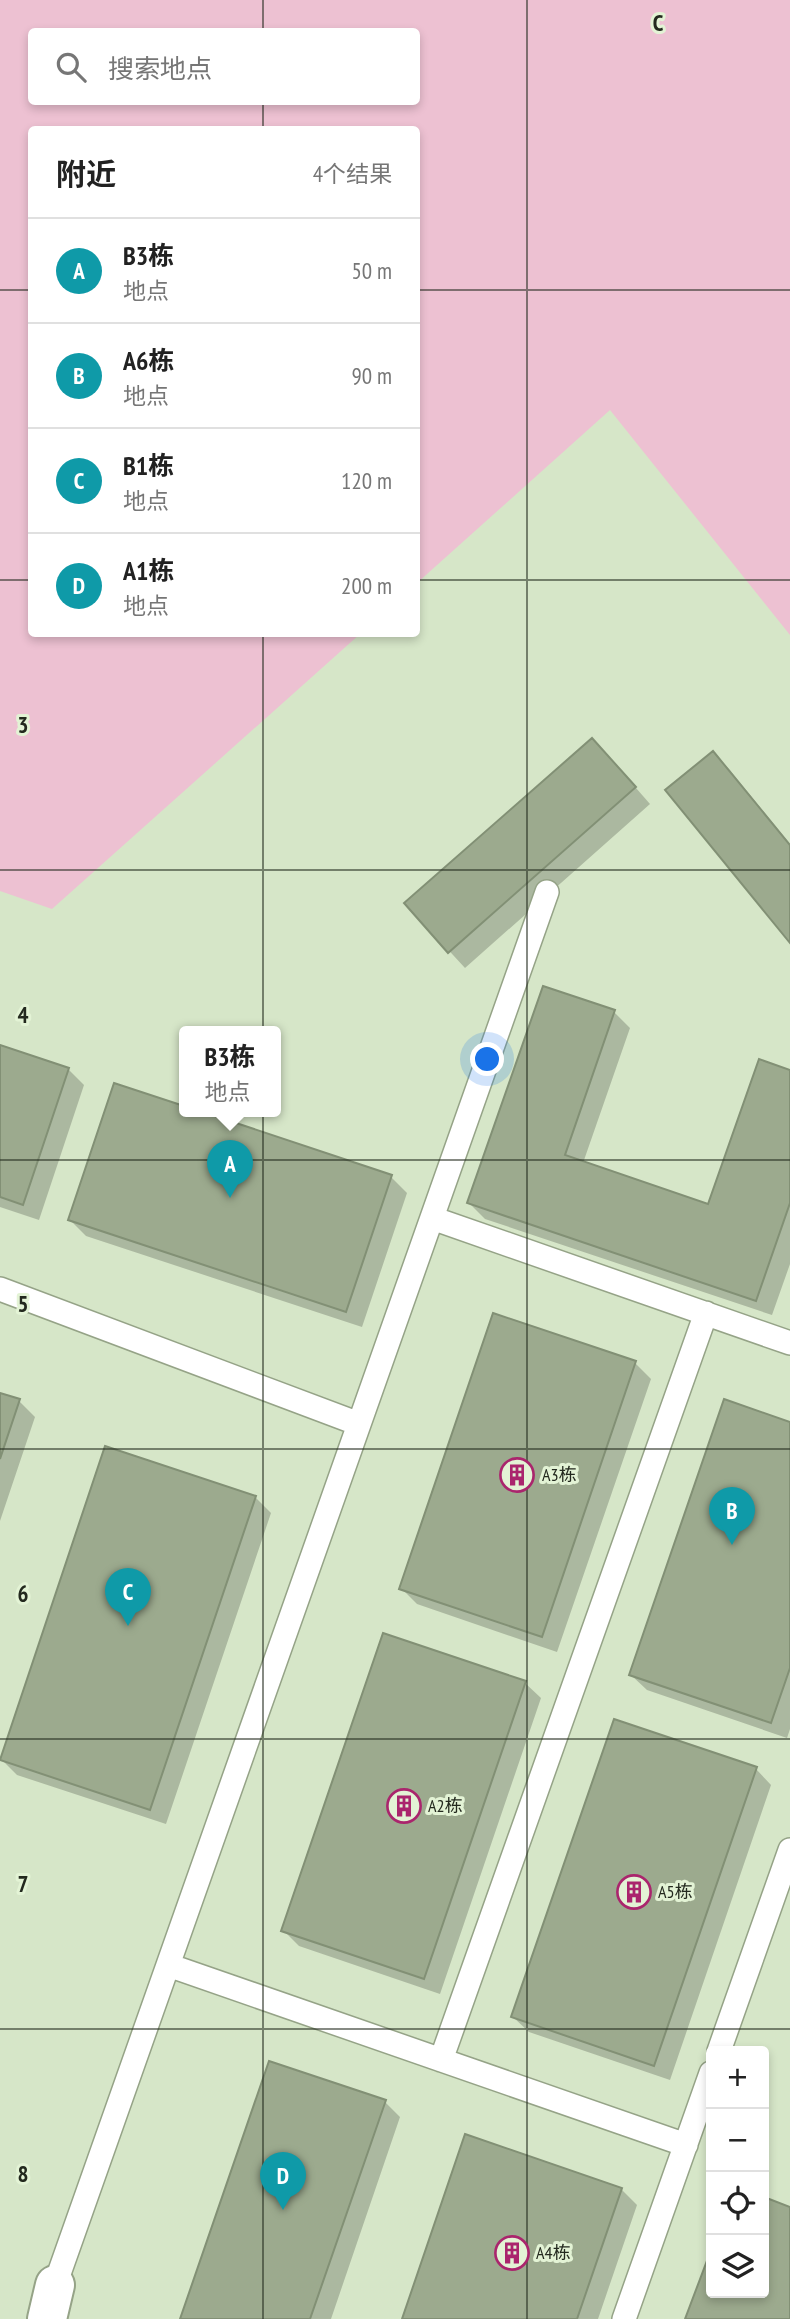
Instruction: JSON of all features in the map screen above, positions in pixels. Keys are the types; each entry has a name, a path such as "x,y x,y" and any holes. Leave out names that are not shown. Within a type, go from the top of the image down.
{"lane":[{"path":"51,2302 547,892"},
{"path":"432,1218 790,1343"},
{"path":"0,1289 359,1424"},
{"path":"441,2060 706,1313"},
{"path":"721,2046 790,1850"},
{"path":"168,1965 686,2145"},
{"path":"624,2319 706,2087"}],"shaded area":[{"path":"0,0 790,0 790,635 610,410 420,580 420,126 28,126 28,637 357,637 52,909 0,891"}],"building":[{"path":"592,738 636,787 448,953 404,903"},
{"path":"713,751 790,845 790,943 665,790"},
{"path":"543,986 615,1010 565,1155 708,1204 759,1059 790,1070 790,1203 756,1301 467,1203"},
{"path":"0,1045 69,1068 23,1205 0,1197"},
{"path":"114,1083 179,1104 179,1117 218,1117 392,1175 346,1312 68,1220"},
{"name":"A3栋","path":"493,1313 636,1361 542,1637 399,1589"},
{"path":"0,1393 20,1399 0,1459"},
{"path":"724,1399 790,1422 790,1668 771,1723 629,1675"},
{"path":"105,1446 256,1496 150,1810 0,1760"},
{"name":"A2栋","path":"383,1633 526,1681 424,1979 281,1931"},
{"name":"A5栋","path":"614,1719 757,1767 654,2066 511,2017"},
{"path":"269,2061 386,2100 310,2319 180,2319"},
{"name":"A4栋","path":"465,2134 622,2188 577,2319 402,2319"},
{"path":"769,2199 790,2207 790,2319 685,2319 706,2263 706,2298 769,2298"}],"place":[{"name":"B3栋","path":"230,1198"},
{"name":"A3栋","path":"517,1475"},
{"name":"A6栋","path":"732,1545"},
{"name":"B1栋","path":"128,1626"},
{"name":"A2栋","path":"404,1806"},
{"name":"A5栋","path":"634,1892"},
{"name":"A1栋","path":"283,2210"},
{"name":"A4栋","path":"512,2253"}]}
